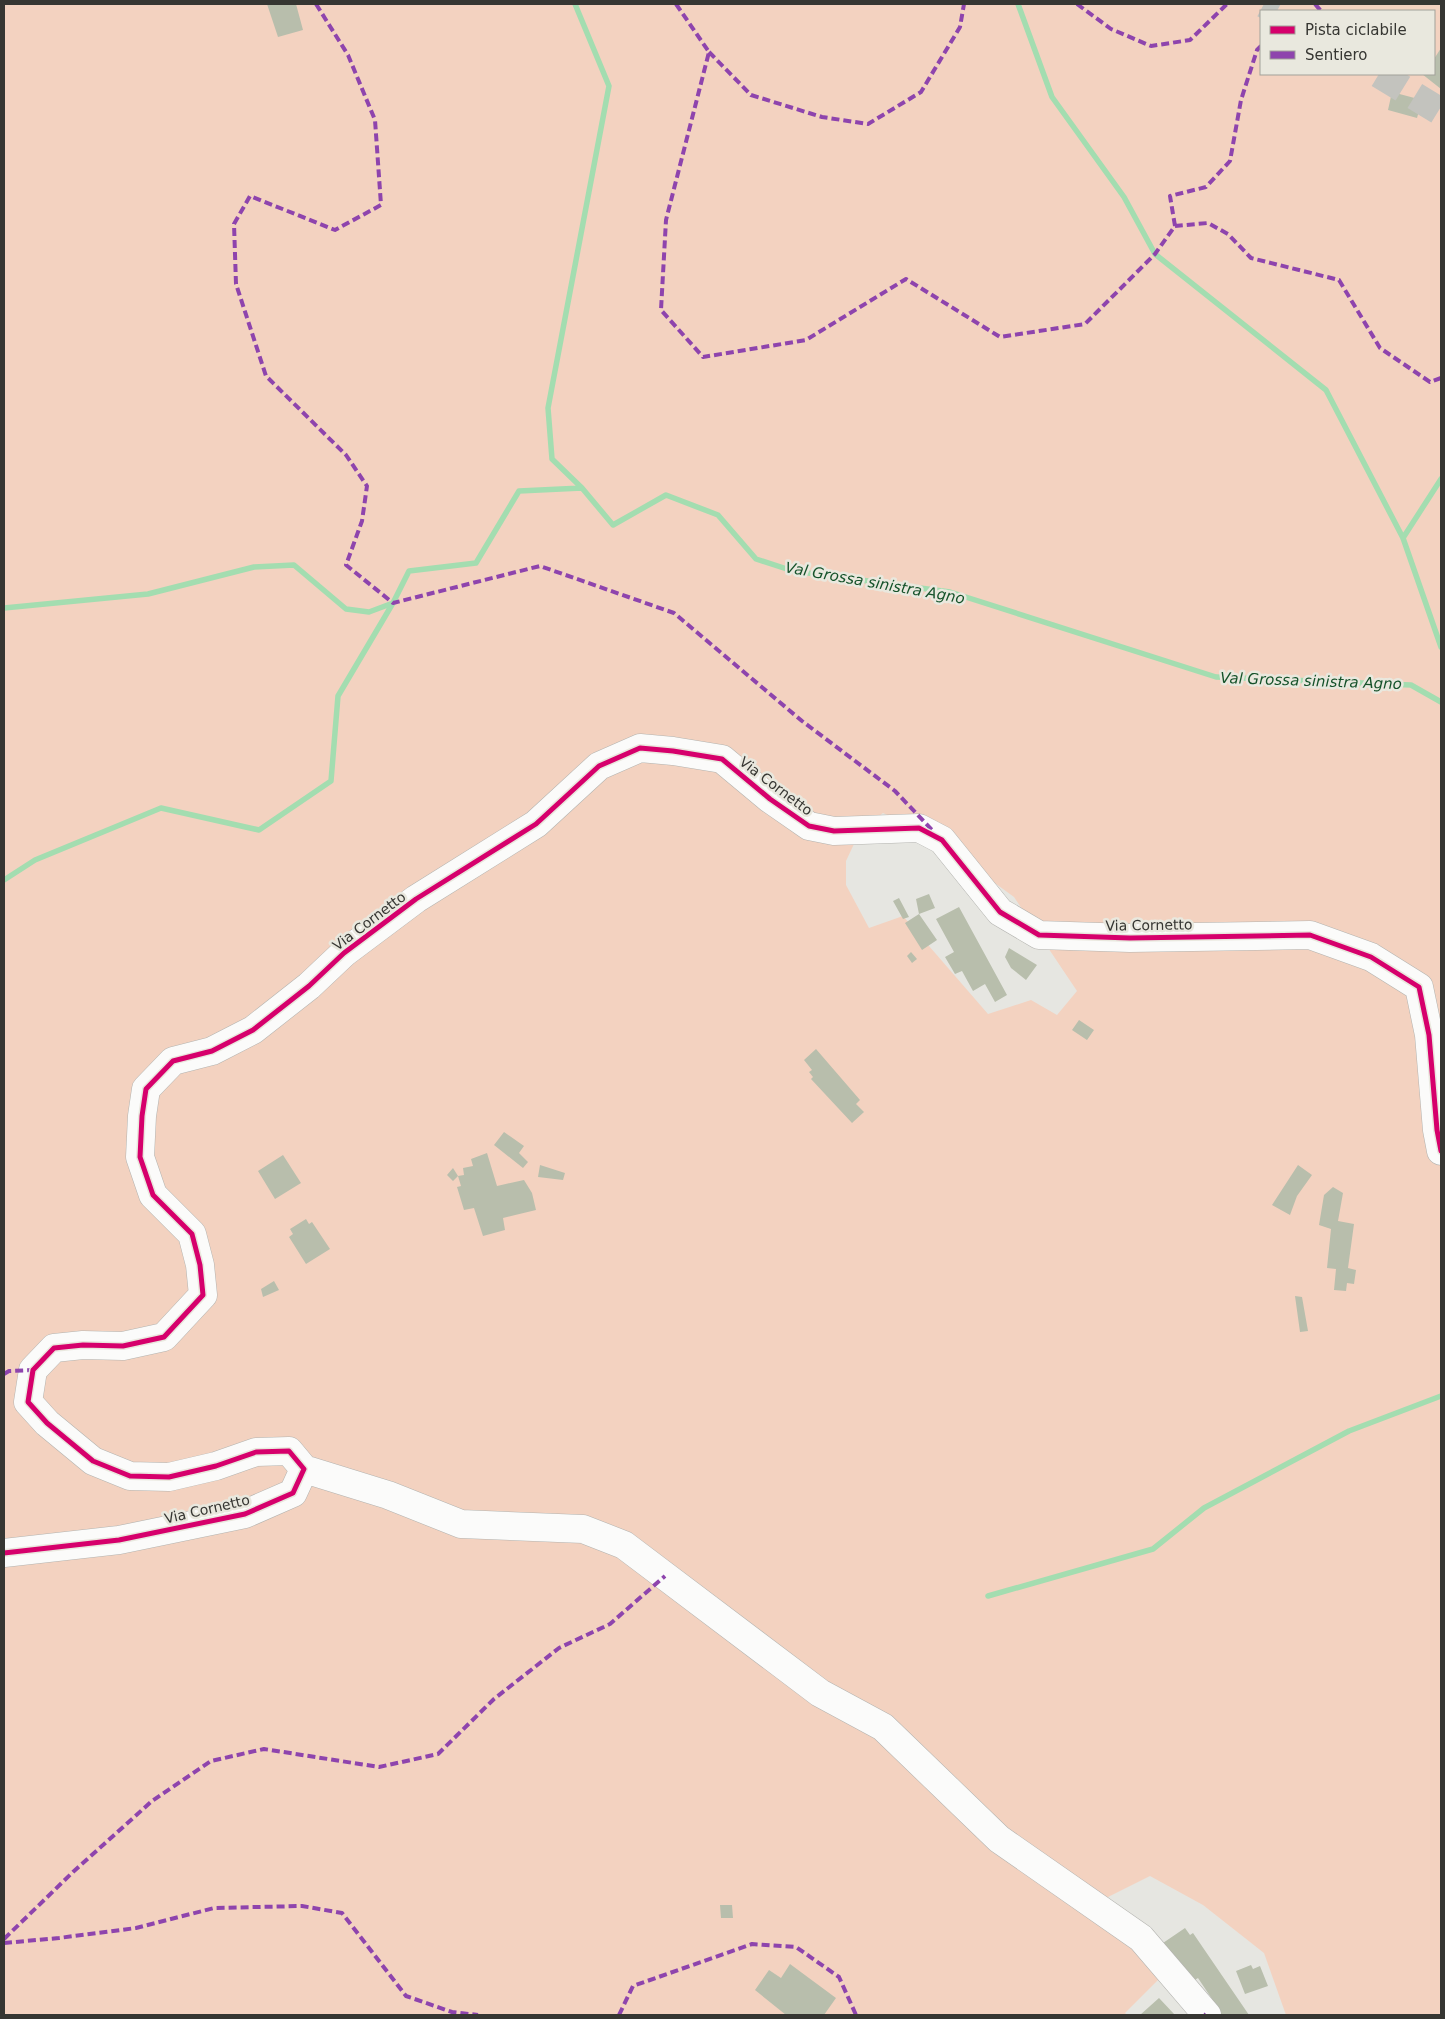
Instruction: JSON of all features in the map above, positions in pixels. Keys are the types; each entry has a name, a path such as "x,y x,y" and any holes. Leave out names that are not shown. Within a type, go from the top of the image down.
{"street":[{"name":"Via Cornetto","path":"4,1553 119,1540 246,1514 293,1494 304,1469 289,1451 256,1452 216,1466 169,1477 130,1476 93,1461 47,1423 28,1402 33,1370 54,1348 83,1345 123,1346 164,1337 202,1295 200,1265 192,1234 153,1195 140,1157 142,1116 146,1089 174,1060 212,1051 253,1030 309,986 344,953 416,899 536,824 599,766 640,748 722,759 770,799 809,826 834,831 919,828 942,840 1000,912 1039,935 1130,938 1310,935 1372,957 1419,987 1429,1035 1437,1130 1441,1151"},
{"path":"304,1469 388,1495 460,1524 583,1529 624,1545 820,1693 884,1727 999,1839 1141,1938 1207,2015"}],"shaded area":[{"path":"4,4 1441,4 1441,2015 1286,2015 1264,1953 1203,1905 1150,1876 1092,1905 1165,1973 1125,2013 1127,2015 4,2015","holes":["883,813 926,833 1014,897 1077,991 1057,1015 1031,1000 988,1014 903,916 869,928 846,885 846,861 861,829"]}],"building":[{"path":"267,4 296,4 303,30 278,37"},
{"path":"1441,48 1441,89 1423,75 1435,75 1435,57"},
{"path":"1393,77 1403,81 1401,87 1391,83"},
{"path":"1392,92 1422,100 1417,118 1388,110"},
{"path":"929,894 935,908 919,914 916,899"},
{"path":"899,898 909,917 903,919 893,901"},
{"path":"959,907 1007,995 995,1002 985,984 973,991 962,971 955,974 945,957 954,952 936,919"},
{"path":"919,914 937,940 922,950 905,923"},
{"path":"1009,948 1037,965 1026,980 1011,968 1005,957"},
{"path":"911,952 917,959 912,963 907,956"},
{"path":"1079,1020 1094,1030 1087,1040 1072,1030"},
{"path":"816,1049 860,1100 856,1104 864,1112 852,1123 811,1079 813,1077 809,1072 812,1070 804,1060"},
{"path":"504,1132 524,1146 519,1153 528,1162 523,1168 494,1145"},
{"path":"487,1153 497,1186 524,1180 532,1193 536,1210 503,1218 505,1230 483,1236 474,1208 464,1210 457,1187 461,1186 458,1176 464,1175 463,1168 473,1166 471,1159"},
{"path":"283,1155 301,1183 275,1199 258,1171"},
{"path":"540,1165 565,1173 563,1180 538,1177"},
{"path":"1298,1165 1312,1175 1297,1196 1290,1215 1272,1205"},
{"path":"453,1168 458,1176 453,1181 447,1175"},
{"path":"1333,1187 1343,1193 1338,1221 1354,1224 1348,1268 1356,1270 1354,1284 1347,1283 1346,1291 1334,1290 1336,1269 1327,1268 1331,1229 1319,1225 1324,1195"},
{"path":"306,1219 309,1224 312,1222 330,1249 306,1264 289,1237 293,1234 290,1229"},
{"path":"274,1281 279,1290 263,1297 261,1289"},
{"path":"1295,1296 1302,1297 1308,1331 1300,1332"},
{"path":"720,1905 732,1905 733,1918 721,1918"},
{"path":"1185,1928 1190,1935 1193,1933 1249,2015 1217,2015 1208,2002 1212,1999 1198,1978 1190,1983 1163,1943"},
{"path":"790,1964 836,1998 824,2015 786,2015 755,1990 769,1970 781,1978"},
{"path":"1251,1965 1253,1969 1260,1966 1268,1986 1245,1994 1236,1971"},
{"path":"1159,1998 1175,2015 1140,2015"}],"waterway":[{"path":"575,4 609,86 548,408 552,459 582,488"},
{"path":"1018,4 1052,97 1124,197 1155,254 1326,390 1403,538 1441,647"},
{"path":"1403,538 1441,479"},
{"name":"Val Grossa sinistra Agno","path":"4,608 148,594 254,567 294,565 346,609 369,612 393,603 409,571 476,563 519,491 582,488 613,525 666,495 718,515 756,559 793,571 950,592 1216,677 1411,685 1441,702"},
{"path":"4,880 35,860 161,808 259,830 331,781 338,696 393,603"},
{"path":"988,1596 1153,1549 1204,1508 1349,1431 1441,1396"}],"tunnel":[{"path":"1264,4 1275,10"},
{"path":"1381,75 1441,112"}],"marked path":[{"path":"316,4 348,55 375,120 381,205 335,230 250,196 234,224 236,284 266,376 346,455 367,486 362,521 346,565 393,603 540,566 674,613 802,721 895,791 933,831"},
{"path":"676,4 709,52 666,220 661,310 703,357 806,340 906,279 1000,337 1085,324 1155,254 1175,226 1208,223 1228,234 1251,258 1339,280 1380,348 1430,382 1441,378"},
{"path":"709,52 751,95 822,117 868,124 921,92 960,27 964,4"},
{"path":"1077,4 1111,29 1151,46 1190,40 1227,4"},
{"path":"1315,4 1320,10"},
{"path":"1175,226 1170,196 1206,187 1230,161 1241,100 1257,50 1260,47"},
{"path":"4,1374 9,1371 33,1370"},
{"path":"4,1939 73,1872 152,1801 211,1761 264,1749 379,1767 438,1754 494,1699 559,1648 610,1624 665,1576"},
{"path":"4,1943 136,1928 214,1908 302,1906 342,1913 406,1996 452,2012 478,2015"},
{"path":"619,2015 633,1986 752,1944 796,1947 839,1977 856,2015"}],"cycle path":[{"path":"4,1553 119,1540 245,1514 293,1493 304,1469 289,1451 256,1452 216,1466 169,1477 130,1476 93,1461 47,1423 28,1402 33,1370 54,1348 83,1345 123,1346 164,1337 203,1295 200,1265 192,1234 153,1195 140,1157 142,1116 146,1089 173,1061 212,1051 253,1030 309,986 344,953 416,899 536,824 599,766 640,748 722,759 770,799 809,826 834,831 919,828 942,840 1000,912 1039,935 1130,938 1310,935 1371,957 1419,987 1429,1035 1437,1130 1441,1151"}]}
